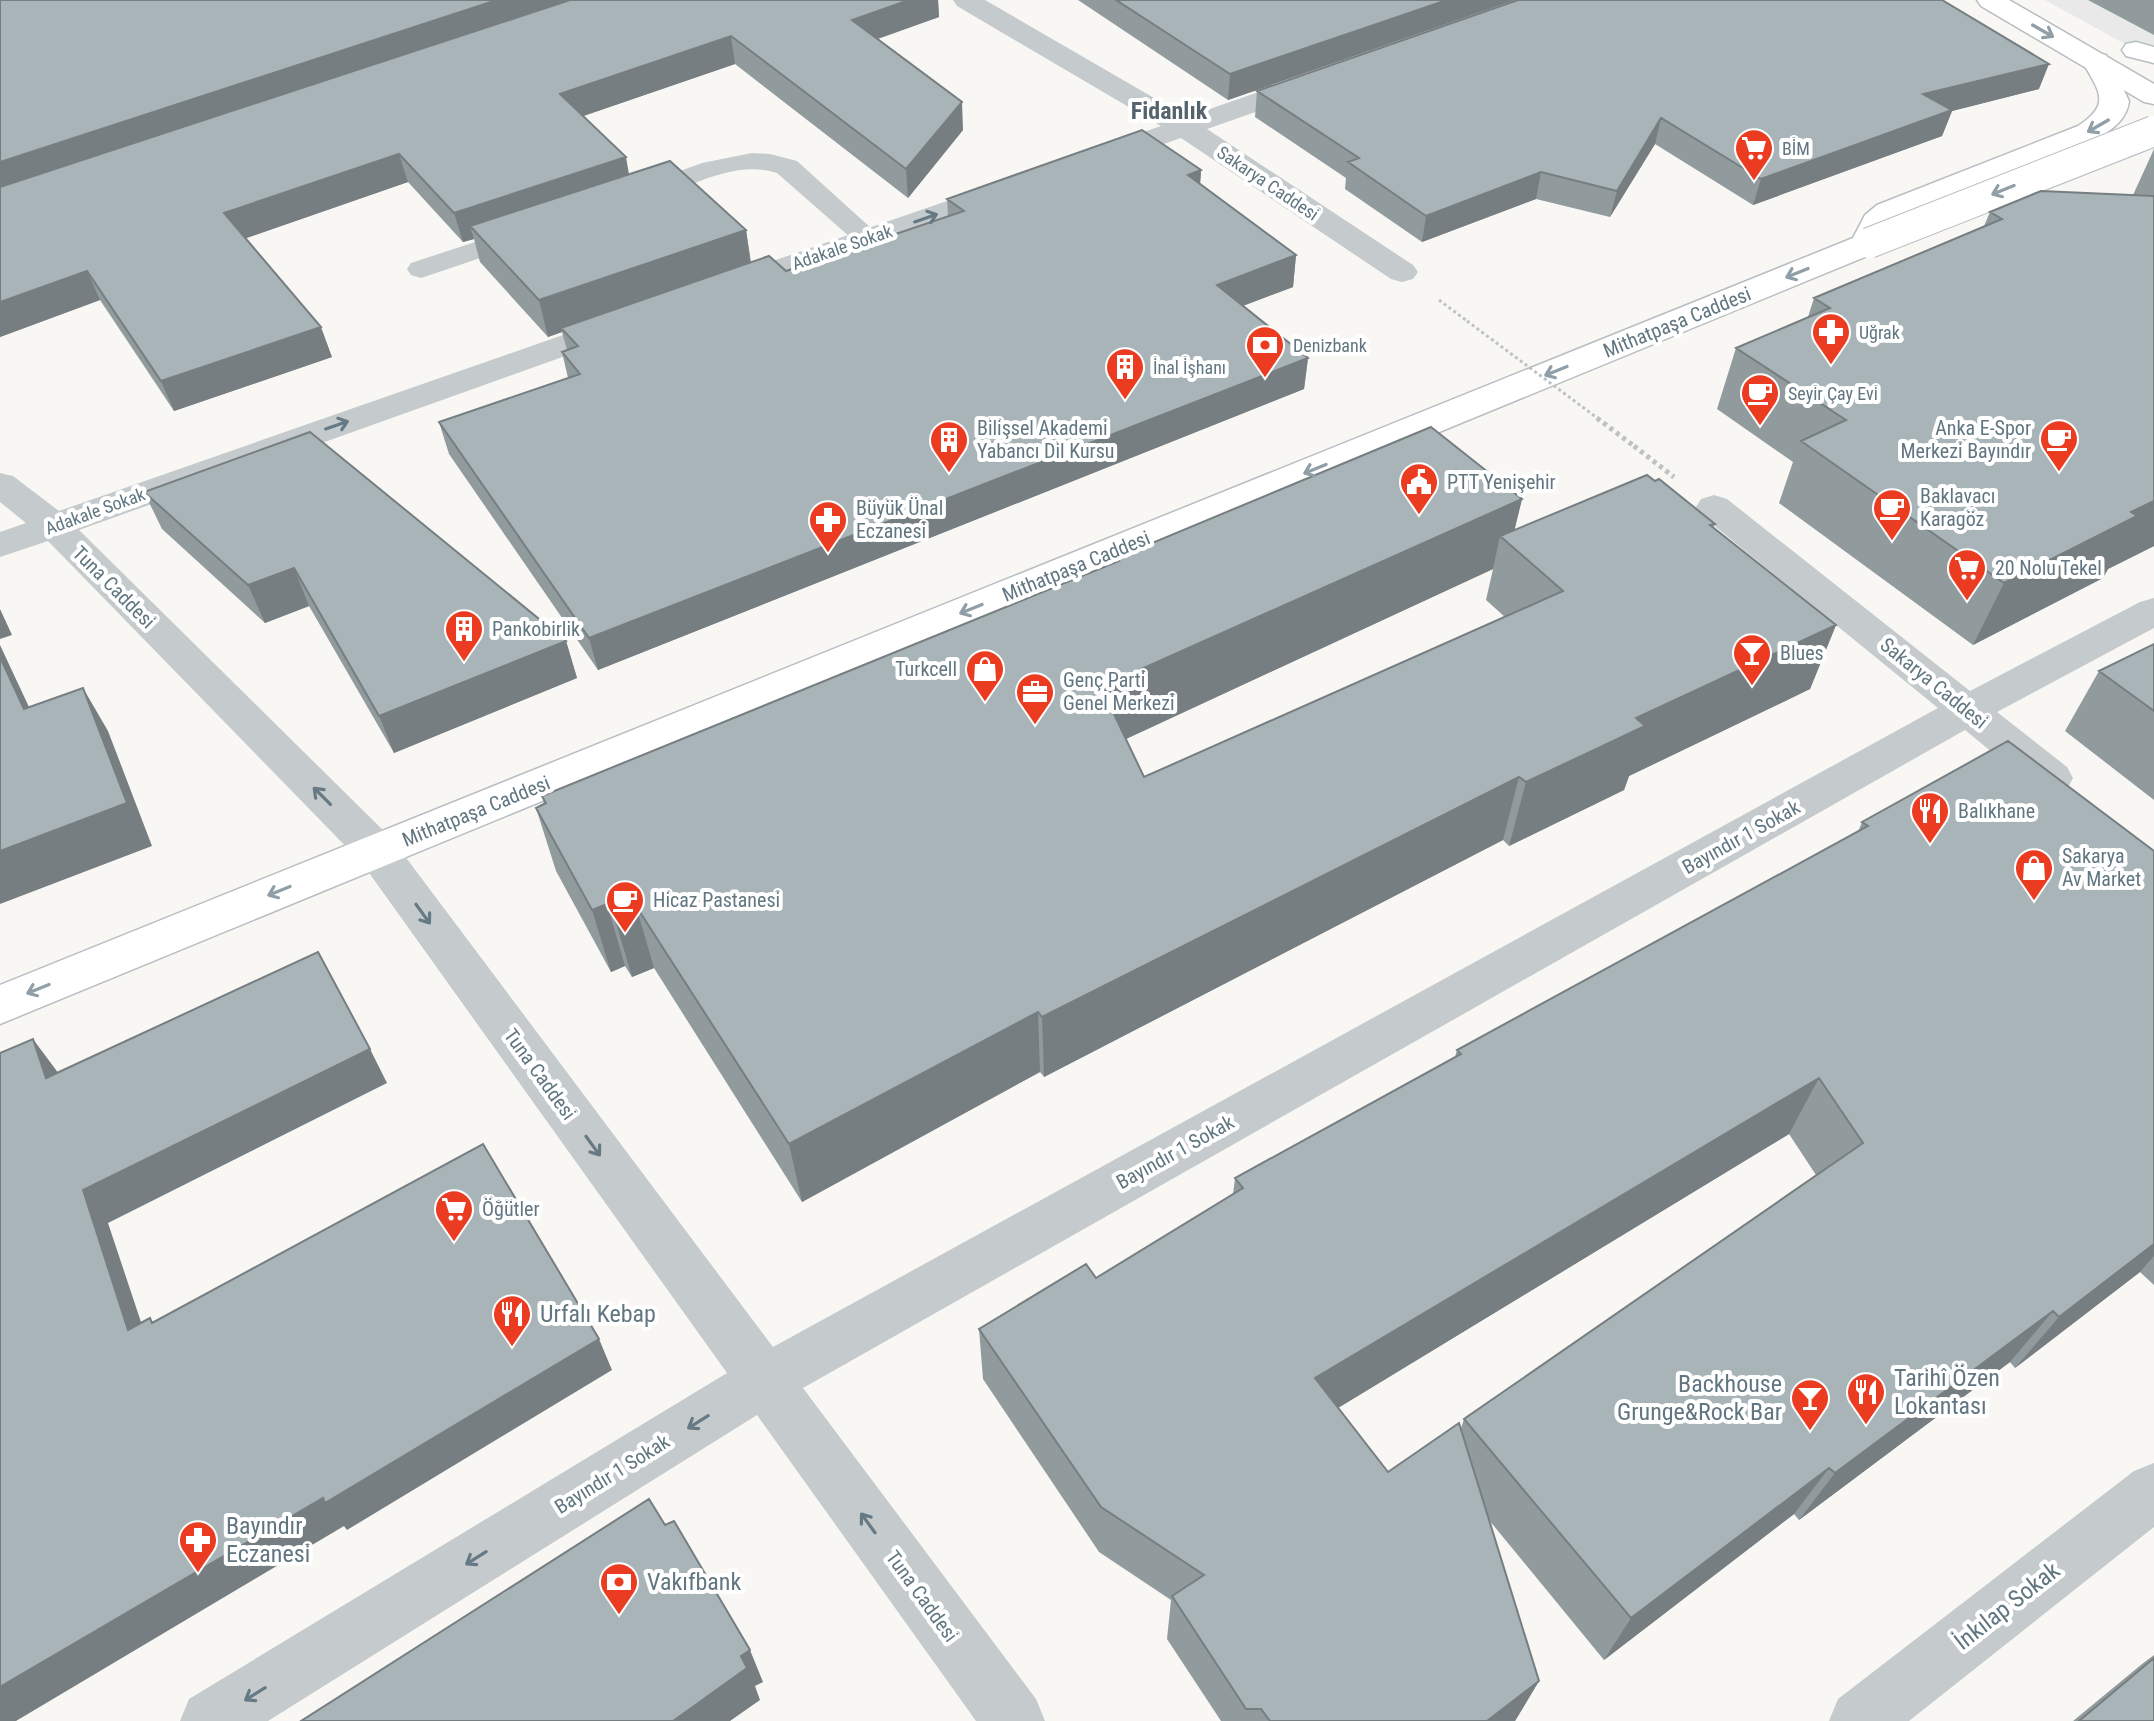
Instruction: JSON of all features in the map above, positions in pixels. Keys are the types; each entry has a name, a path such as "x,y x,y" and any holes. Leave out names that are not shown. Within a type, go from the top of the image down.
{"main road":[{"path":"1990,0 2103,48 2148,55"},
{"path":"2103,48 2154,96"},
{"path":"1867,244 1876,222 1888,211 2088,132 2110,119 2116,109 2115,96 2103,48"},
{"name":"Mithatpaşa Caddesi","path":"0,1005 1867,244 2154,131"}],"street":[{"name":"Sakarya Caddesi","path":"966,0 1184,127 1402,272"},
{"path":"1063,169 1344,71"},
{"name":"Adakale Sokak","path":"705,295 1033,180"},
{"name":"Adakale Sokak","path":"0,545 646,316"},
{"name":"Tuna Caddesi","path":"0,484 53,525 377,851 1014,1721"},
{"name":"Sakarya Caddesi","path":"1714,507 2080,801"},
{"name":"Bayındır 1 Sokak","path":"211,1721 764,1381 1968,710 2154,611"},
{"name":"İnkılap Sokak","path":"1860,1721 2154,1491"}],"lane":[{"path":"616,203 736,163 765,159 787,167 868,238"},
{"path":"421,269 556,224"}],"path":[{"path":"1467,321 1634,446"}],"shaded area":[{"path":"2045,0 2154,0 2154,60 2136,50"}],"building":[{"path":"0,0 497,0 0,162"},
{"path":"570,0 909,0 852,20 962,102 906,169 731,36 560,94 626,157 454,213 399,154 224,213 321,327 161,381 87,271 0,302 0,187"},
{"path":"1116,0 1447,0 1230,74"},
{"path":"1518,0 1942,0 2049,64 1923,94 1952,110 1761,179 1661,118 1617,191 1541,172 1426,216 1348,162 1359,158 1257,91"},
{"path":"1142,130 1201,170 1188,175 1296,255 1217,285 1308,358 589,638 439,422 580,374 562,352 578,346 561,328 769,256 786,271 964,211 947,199"},
{"path":"670,161 746,230 539,300 470,226"},
{"path":"2041,191 2154,196 2154,501 2131,512 2137,516 2004,583 1801,441 1846,420 1736,348 1830,308 1814,298 2002,219 1990,212"},
{"path":"1431,427 1522,499 1101,687 1144,777 1563,591 1500,536 1647,475 1655,481 1659,479 1715,524 1710,525 1836,625 1636,718 1645,726 1526,782 1519,777 1042,1017 1038,1012 789,1144 636,906 614,916 607,904 592,910 536,808 546,803 542,796 1119,561 1116,558"},
{"path":"310,432 566,641 379,716 294,568 248,585 144,492"},
{"path":"2154,644 2154,711 2099,671"},
{"path":"0,657 24,709 83,688 127,803 0,851"},
{"path":"2008,741 2154,851 2154,1244 2059,1317 2053,1311 1835,1473 1829,1468 1631,1618 1464,1419 1863,1143 1819,1078 1315,1378 1388,1472 1459,1423 1539,1681 1487,1721 1270,1721 1261,1709 1246,1709 1172,1596 1204,1575 1101,1507 979,1329 1086,1264 1096,1278 1243,1188 1235,1178 1461,1054 1457,1050 1868,826 1862,822"},
{"path":"318,952 370,1049 83,1190 128,1330 150,1318 152,1323 483,1144 599,1339 325,1503 323,1498 0,1687 0,1053 33,1039 46,1078"},
{"path":"649,1499 665,1525 674,1521 750,1650 741,1656 747,1668 673,1721 301,1721"},
{"path":"2154,1658 2154,1721 2079,1721"}],"place":[{"name":"BİM","path":"1754,182"},
{"name":"Uğrak","path":"1831,366"},
{"name":"Denizbank","path":"1265,379"},
{"name":"İnal İşhanı","path":"1125,401"},
{"name":"Seyir Çay Evi","path":"1760,427"},
{"name":"Anka E-Spor Merkezi Bayındır","path":"2059,473"},
{"name":"Bilişsel Akademi Yabancı Dil Kursu","path":"949,474"},
{"name":"PTT Yenişehir","path":"1419,516"},
{"name":"Baklavacı Karagöz","path":"1892,542"},
{"name":"Büyük Ünal Eczanesi","path":"828,554"},
{"name":"20 Nolu Tekel","path":"1967,602"},
{"name":"Pankobirlik","path":"464,663"},
{"name":"Blues","path":"1752,687"},
{"name":"Turkcell","path":"985,703"},
{"name":"Genç Parti Genel Merkezi","path":"1035,726"},
{"name":"Balıkhane","path":"1930,845"},
{"name":"Sakarya Av Market","path":"2034,902"},
{"name":"Hicaz Pastanesi","path":"625,934"},
{"name":"Öğütler","path":"454,1243"},
{"name":"Urfalı Kebap","path":"512,1348"},
{"name":"Tarihî Özen Lokantası","path":"1866,1426"},
{"name":"Backhouse Grunge&Rock Bar","path":"1810,1432"},
{"name":"Bayındır Eczanesi","path":"198,1574"},
{"name":"Vakıfbank","path":"619,1616"}],"district":[{"name":"Fidanlık","path":"1169,111"}]}
